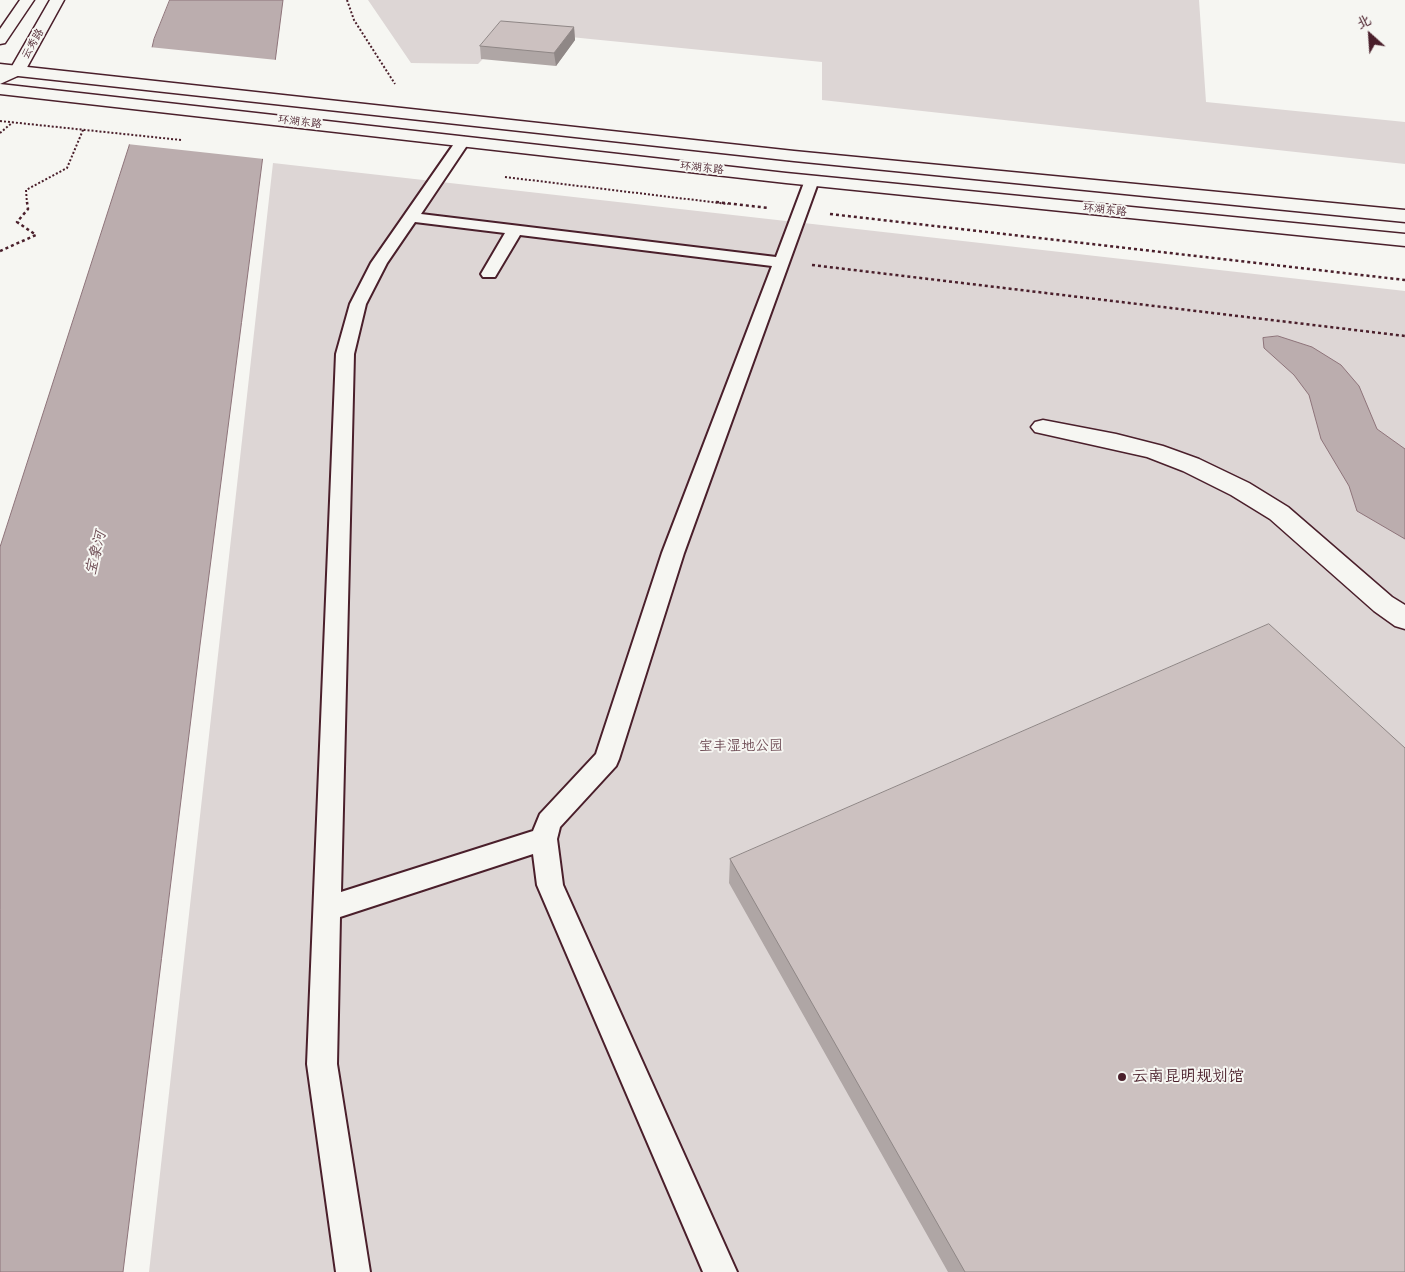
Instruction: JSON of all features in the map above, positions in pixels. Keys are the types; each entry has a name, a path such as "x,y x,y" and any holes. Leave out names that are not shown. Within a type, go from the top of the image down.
{"main road":[{"path":"0,40 27,0"},
{"name":"云秀路","path":"0,79 17,71 58,0"},
{"name":"环湖东路","path":"0,69 794,156 1405,216"},
{"name":"环湖东路","path":"0,90 114,101 812,180 1405,240"},
{"path":"1044,427 1155,451 1191,465 1240,489 1279,513 1361,586 1405,619"}],"lane":[{"path":"353,1272 322,1064 345,354 358,304 379,263 463,141"},
{"path":"720,1272 550,884 544,839 549,822 607,759 673,552 812,180"},
{"path":"410,217 781,262"},
{"path":"489,274 516,230"},
{"path":"328,909 544,839"}],"path":[{"path":"347,0 354,20 414,114"},
{"path":"0,121 118,134"},
{"path":"0,133 13,122"},
{"path":"0,251 36,235 17,222 28,209 26,190 67,168 83,130"},
{"path":"500,176 648,195 1405,280"},
{"path":"781,262 1405,336"}],"green space":[{"path":"368,0 1199,0 1206,102 1405,122 1405,164 822,100 822,62 510,31 478,64 411,63"},
{"name":"宝丰湿地公园","path":"273,163 1405,291 1405,1272 149,1272"}],"water":[{"name":"宝象河","path":"170,0 283,0 200,645 123,1272 0,1272 0,547 129,146 154,39"},
{"path":"1278,336 1312,347 1341,365 1359,386 1377,429 1405,449 1405,539 1357,511 1349,486 1321,439 1309,395 1294,375 1264,348 1263,338"}],"pier":[{"path":"149,47 277,60 264,159 127,144"}],"building":[{"path":"501,21 574,27 554,53 480,46"},
{"name":"云南昆明规划馆","path":"1269,624 1405,748 1405,1272 965,1272 730,859"}],"place":[{"name":"云南昆明规划馆","path":"1122,1077"}]}
